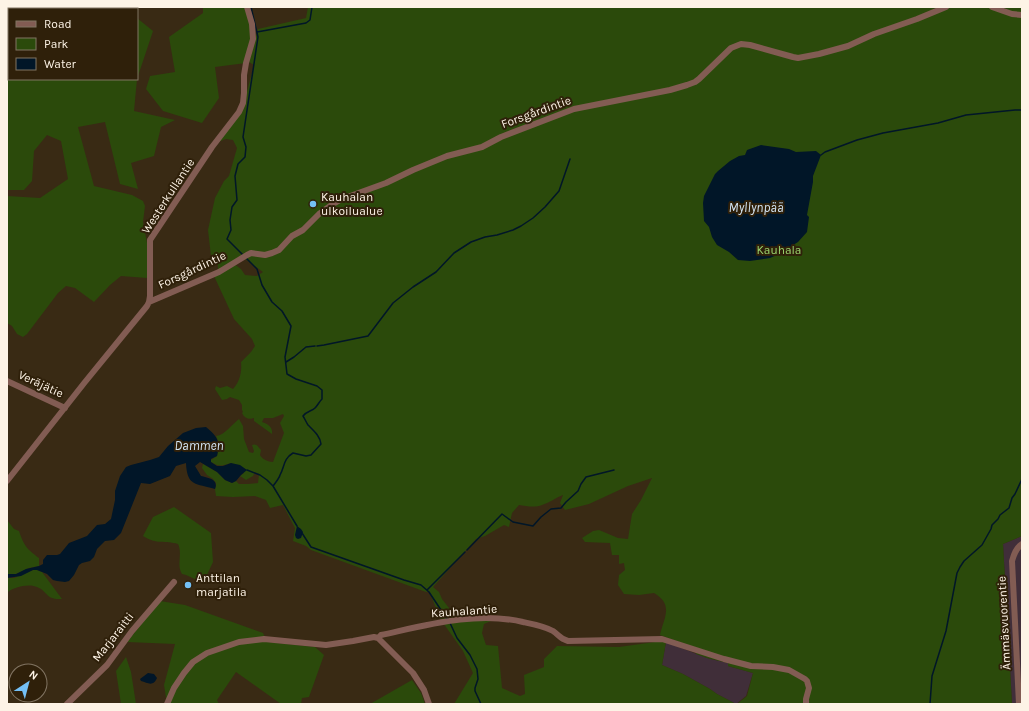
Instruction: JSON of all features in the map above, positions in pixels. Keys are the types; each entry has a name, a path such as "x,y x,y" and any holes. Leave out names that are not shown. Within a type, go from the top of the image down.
{"street":[{"name":"Westerkullantie","path":"149,302 150,240 212,147 239,112 242,103 246,63 253,38 252,24 247,7"},
{"name":"Forsgårdintie","path":"149,302 220,272 244,256 251,254 265,255 279,250 292,236 303,230 319,214 342,199 386,183 447,156 482,147 501,137 574,109 656,93 695,82 718,62 731,48 741,44 798,58 848,46 874,34 918,19 946,7"},
{"path":"992,7 1012,14 1022,15"},
{"path":"7,481 149,302"},
{"name":"Veräjätie","path":"7,381 65,408"},
{"name":"Ämmäsvuorentie","path":"1019,704 1012,561 1014,553 1022,544"},
{"name":"Marjaraitti","path":"67,704 107,665 132,631 174,582"},
{"name":"Kauhalantie","path":"167,704 174,688 184,672 193,662 207,653 239,642 264,639 326,645 374,637 378,638 380,635 437,622 489,618 529,623 550,630 561,639 568,641 662,639 751,666 773,667 791,671 805,679 809,684 810,688 806,699 806,704"},
{"path":"378,638 413,673 424,690 429,704"}],"shaded area":[{"path":"1022,536 1022,704 1012,704 1003,544"},
{"path":"666,642 707,658 728,663 728,666 753,673 746,696 736,704 683,674 662,665"}],"green space":[{"path":"7,7 124,7 125,8 8,8 8,80 137,80 134,111 175,120 161,127 154,156 131,163 138,189 120,184 105,122 78,127 94,186 132,195 143,201 145,206 143,222 147,243 147,278 121,276 94,302 75,288 66,286 58,293 27,334 23,337 17,334 12,326 7,323 7,196 40,198 68,179 61,141 47,135 34,151 32,181 24,190 7,190"},
{"path":"203,7 247,7 253,39 246,63 215,67 219,98 202,123 163,111 146,89 150,76 175,72 169,37 203,13"},
{"name":"Kauhala","path":"308,7 1022,7 1022,536 1003,544 1012,704 807,704 811,688 804,680 807,685 805,704 737,704 747,696 753,673 728,666 728,663 696,654 696,648 660,635 666,612 664,602 654,593 639,595 624,594 618,585 619,575 625,570 624,563 619,564 619,555 612,555 610,543 585,542 582,538 593,531 599,530 618,538 628,539 632,514 652,478 628,486 589,504 565,510 560,503 563,495 539,506 519,505 512,513 509,527 504,525 485,536 476,539 433,587 439,592 455,621 491,621 484,624 482,633 486,645 498,646 502,688 520,696 525,694 524,675 544,667 544,659 557,646 619,647 662,641 666,642 662,665 683,674 736,704 454,704 473,673 463,651 441,620 429,591 426,592 311,550 306,546 293,541 295,528 283,505 270,508 266,500 255,496 216,496 216,483 202,468 203,464 217,472 225,480 232,483 236,481 239,484 258,483 259,474 255,472 253,476 246,480 240,476 244,473 231,463 221,466 211,462 211,460 217,456 219,443 216,436 225,432 239,419 243,426 244,439 249,452 253,453 254,451 252,445 256,445 261,450 260,455 262,458 273,462 284,433 280,423 284,416 283,414 273,418 264,418 262,422 270,426 272,429 272,434 254,421 254,418 249,419 244,416 242,413 242,405 239,400 230,397 222,400 215,389 216,386 220,388 227,386 233,389 240,376 241,362 255,346 252,339 234,319 214,276 232,266 218,272 218,266 211,256 208,230 215,198 224,181 229,176 237,148 233,140 226,139 218,142 244,103 254,65 249,62 258,29 306,18","holes":["245,259 263,272 257,276 245,275 241,269 234,264"]},
{"path":"138,19 153,31 138,76"},
{"path":"174,507 211,533 213,562 206,577 197,580 182,574 180,571 180,552 178,544 148,539 143,536 153,517"},
{"path":"7,520 14,529 19,531 26,547 39,558 39,566 29,568 16,574 7,574"},
{"path":"33,570 42,572 62,599 50,597 41,589 30,585 17,587 7,593 7,578 14,578"},
{"path":"160,601 185,605 263,633 267,642 315,647 324,655 309,697 302,698 301,704 281,704 236,672 217,700 219,704 167,704 164,685 175,644 127,642"},
{"path":"126,657 131,672 136,704 121,704 116,671"},
{"path":"412,680 421,693 425,704 370,704"}],"water":[{"name":"Myllynpää","path":"761,145 789,149 796,152 816,151 821,155 813,176 807,215 809,217 807,232 798,242 770,258 750,261 738,260 729,252 717,245 712,237 709,227 704,221 704,196 718,171 730,161 739,156 745,155 747,150"},
{"name":"Dammen","path":"206,427 213,433 219,446 217,456 211,459 211,462 217,466 223,466 231,463 240,465 247,470 236,481 232,483 225,480 217,472 200,462 195,466 201,476 210,478 214,481 216,486 215,489 194,483 188,476 186,463 176,466 170,476 150,484 141,483 121,533 114,540 105,541 97,549 94,557 90,561 79,565 69,581 65,582 53,580 47,574 37,570 33,570 21,576 7,578 7,574 16,574 26,569 43,564 43,560 47,555 60,554 69,543 87,536 97,525 105,524 111,519 115,500 115,491 120,476 126,467 159,457 168,446 183,433 196,428"},
{"path":"297,526 303,532 301,538 298,539 295,535"},
{"path":"148,673 154,674 157,678 154,683 141,681 140,679"}],"waterway":[{"path":"243,255 227,239 231,230 230,220 232,207 237,200 235,176 238,164 245,157 246,147 243,137 258,37 251,7"},
{"path":"257,32 306,23 310,20 312,7"},
{"path":"821,155 825,152 857,140 883,133 938,123 966,115 1022,110"},
{"path":"317,346 368,336 393,303 413,287 436,272 454,253 471,242 513,230 533,218 559,191 570,159"},
{"path":"245,257 257,269 262,285 272,302 282,311 291,326 285,357 287,374 296,379 317,386 322,390 322,399 315,408 303,416 308,425 318,436 321,444 311,455 306,456 293,453 290,455 286,460 279,478 273,486"},
{"path":"286,362 306,347 315,346"},
{"path":"247,470 260,475 273,486 297,526"},
{"path":"467,550 502,514 513,522 533,526 551,509 561,508 578,491 586,477 614,470"},
{"path":"930,704 932,676 946,631 957,573 964,561 982,545 992,525 1000,515 1009,508 1012,498 1022,479"},
{"path":"302,533 311,547 421,585 429,592 447,619"},
{"path":"427,590 465,552"},
{"path":"450,623 457,638 470,655 477,669 478,679 475,691 481,704"}],"place":[{"name":"Kauhalan ulkoilualue","path":"313,204"},
{"name":"Anttilan marjatila","path":"188,585"}]}
